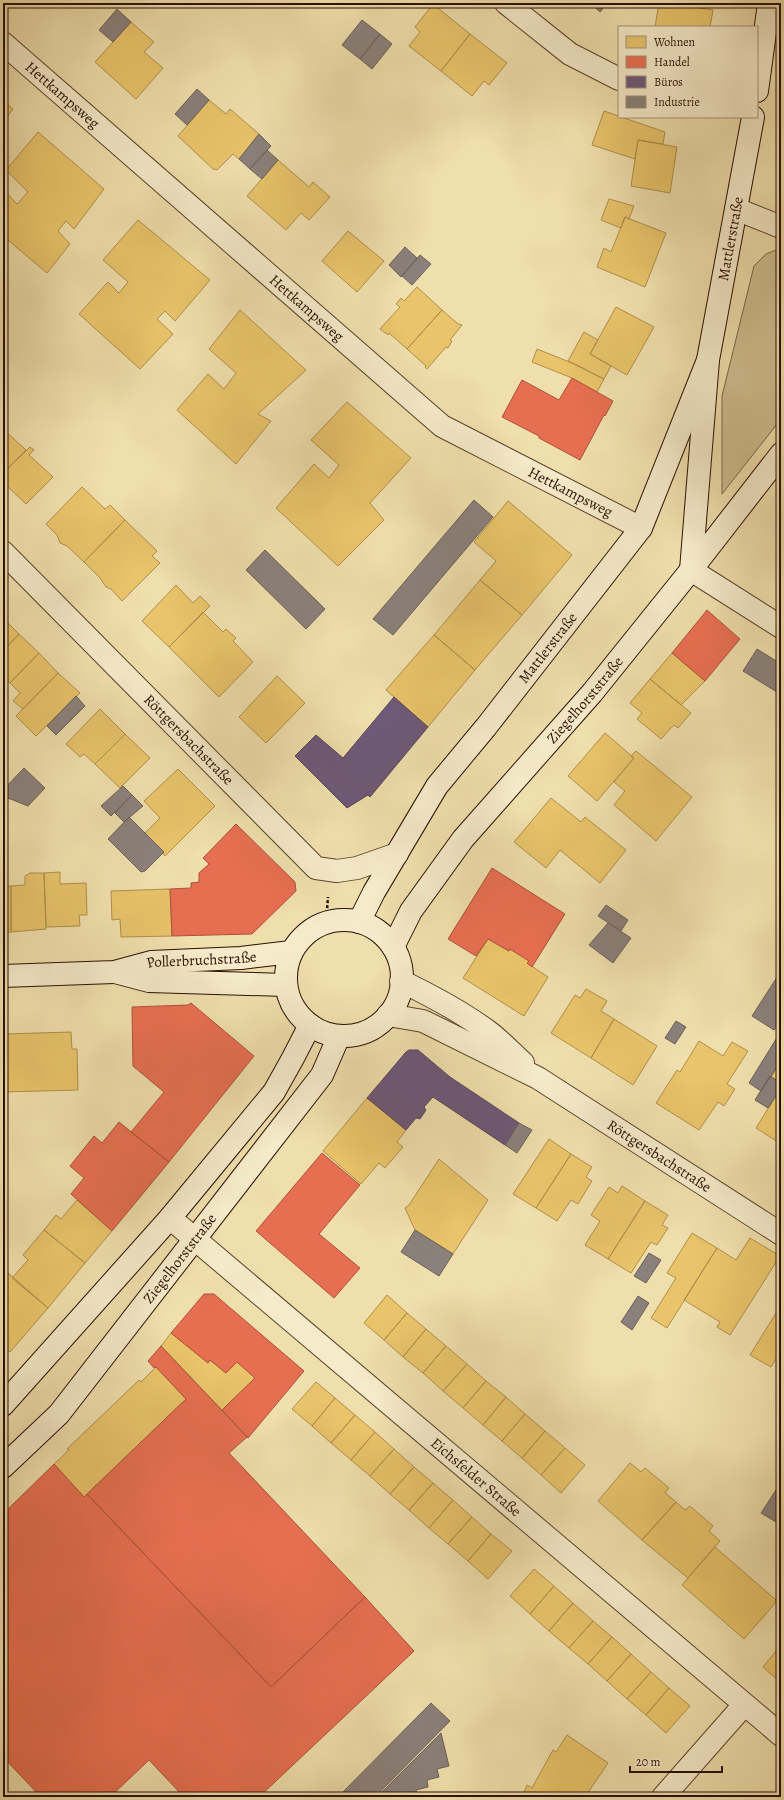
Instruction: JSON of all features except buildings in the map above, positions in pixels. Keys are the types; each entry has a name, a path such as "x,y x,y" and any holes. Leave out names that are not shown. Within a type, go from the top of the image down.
{"street":[{"path":"506,3 570,54 618,78"},
{"path":"758,84 769,3"},
{"name":"Hettkampsweg","path":"3,43 442,426 641,528"},
{"name":"Mattlerstraße","path":"691,570 708,360 753,118"},
{"path":"736,209 781,227"},
{"name":"Mattlerstraße","path":"359,922 437,786 486,727 641,528 708,360"},
{"name":"Ziegelhorststraße","path":"393,947 411,911 463,839 592,693 691,570 781,454"},
{"name":"Röttgersbachstraße","path":"3,552 316,868 337,871 356,868 397,854"},
{"path":"691,570 781,627"},
{"path":"341,920 359,922 372,927 384,936 393,947 400,964 401,981 398,999 388,1014 374,1027 357,1034 339,1036 310,1025 299,1016 293,1005 286,985 286,972 291,952 306,934 326,923 341,920"},
{"name":"Pollerbruchstraße","path":"3,976 114,972 151,962 241,958 291,952"},
{"name":"Pollerbruchstraße","path":"114,972 149,981 286,985"},
{"name":"Röttgersbachstraße","path":"401,981 437,999 490,1033 538,1078"},
{"name":"Röttgersbachstraße","path":"388,1014 423,1021 538,1078 781,1234"},
{"name":"Ziegelhorststraße","path":"3,1405 170,1218 274,1092 310,1025"},
{"name":"Ziegelhorststraße","path":"3,1467 58,1414 195,1239 322,1075 339,1036"},
{"name":"Eichsfelder Straße","path":"170,1218 781,1735"},
{"path":"663,1797 744,1705"}],"shaded area":[{"path":"781,248 781,419 722,494 722,396 754,266 766,254"}]}
